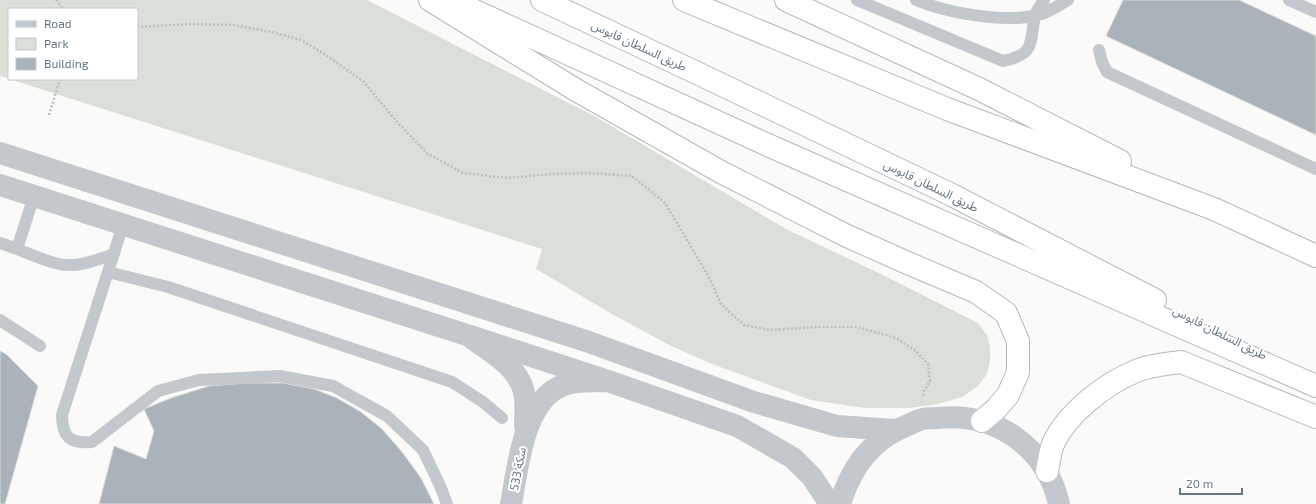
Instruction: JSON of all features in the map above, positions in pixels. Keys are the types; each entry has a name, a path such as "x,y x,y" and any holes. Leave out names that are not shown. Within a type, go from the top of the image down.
{"highway":[{"path":"430,0 576,90 722,172 845,235 976,292 1006,313 1018,341 1018,372 1008,395 996,409 982,421"},
{"path":"451,0 770,146 1316,386"},
{"name":"طريق السلطان قابوس","path":"542,0 952,196 1316,382"},
{"path":"684,0 947,109 1214,209"},
{"path":"786,0 979,89 1214,209 1316,256"},
{"path":"1046,471 1053,444 1066,424 1083,405 1118,379 1137,370 1158,364 1181,362 1316,418"}],"street":[{"path":"0,153 586,341 754,402 837,426 895,430"},
{"path":"0,185 468,335 608,381 737,426 793,458 812,477 830,504"},
{"name":"سكة 533","path":"468,335 510,366 520,381 525,397 525,434 511,504"},
{"name":"سكة 533","path":"525,434 536,408 549,394 563,385 578,382 608,381"},
{"path":"840,504 847,482 859,462 875,444 895,430 923,419 952,416 982,421 1002,429 1019,440 1034,454 1046,471 1056,491 1059,504"}],"lane":[{"path":"857,0 1003,61 1017,58 1028,50 1033,33 1035,15 1044,0"},
{"path":"916,0 956,13 1013,18 1043,13 1068,0"},
{"path":"1288,0 1316,12"},
{"path":"1099,50 1102,62 1107,72 1316,169"},
{"path":"17,249 34,196"},
{"path":"123,224 62,415 62,427 68,438 79,443 92,442 158,390 198,380 280,376 333,386 387,416 423,450 447,504"},
{"path":"0,243 59,264 73,265 88,263 114,254"},
{"path":"108,272 168,288 452,382 483,402 502,418"},
{"path":"0,320 40,346"}],"path":[{"path":"138,27 190,24 233,25 272,32 301,40 326,55 364,82 398,123 428,154 463,173 507,178 551,174 588,173 632,176 665,203 709,277 722,304 744,325 770,330 817,327 857,327 896,338 916,351 928,364 930,381 924,391 918,421"},
{"path":"49,115 60,80"}],"green space":[{"path":"0,0 367,0 596,117 788,230 885,276 978,323 987,335 990,347 990,361 987,374 978,386 962,397 938,404 910,408 865,408 811,400 712,364 671,346 612,314 536,269 542,249 12,80 138,80 138,8 8,8 8,79 0,76"}],"building":[{"path":"1123,0 1239,0 1316,36 1316,135 1106,36"},
{"path":"0,351 6,354 38,386 5,504 0,504"},
{"path":"246,383 283,383 314,389 337,398 361,412 382,429 402,452 421,478 434,504 99,504 114,446 146,459 154,431 144,409 171,398 209,386"}]}
